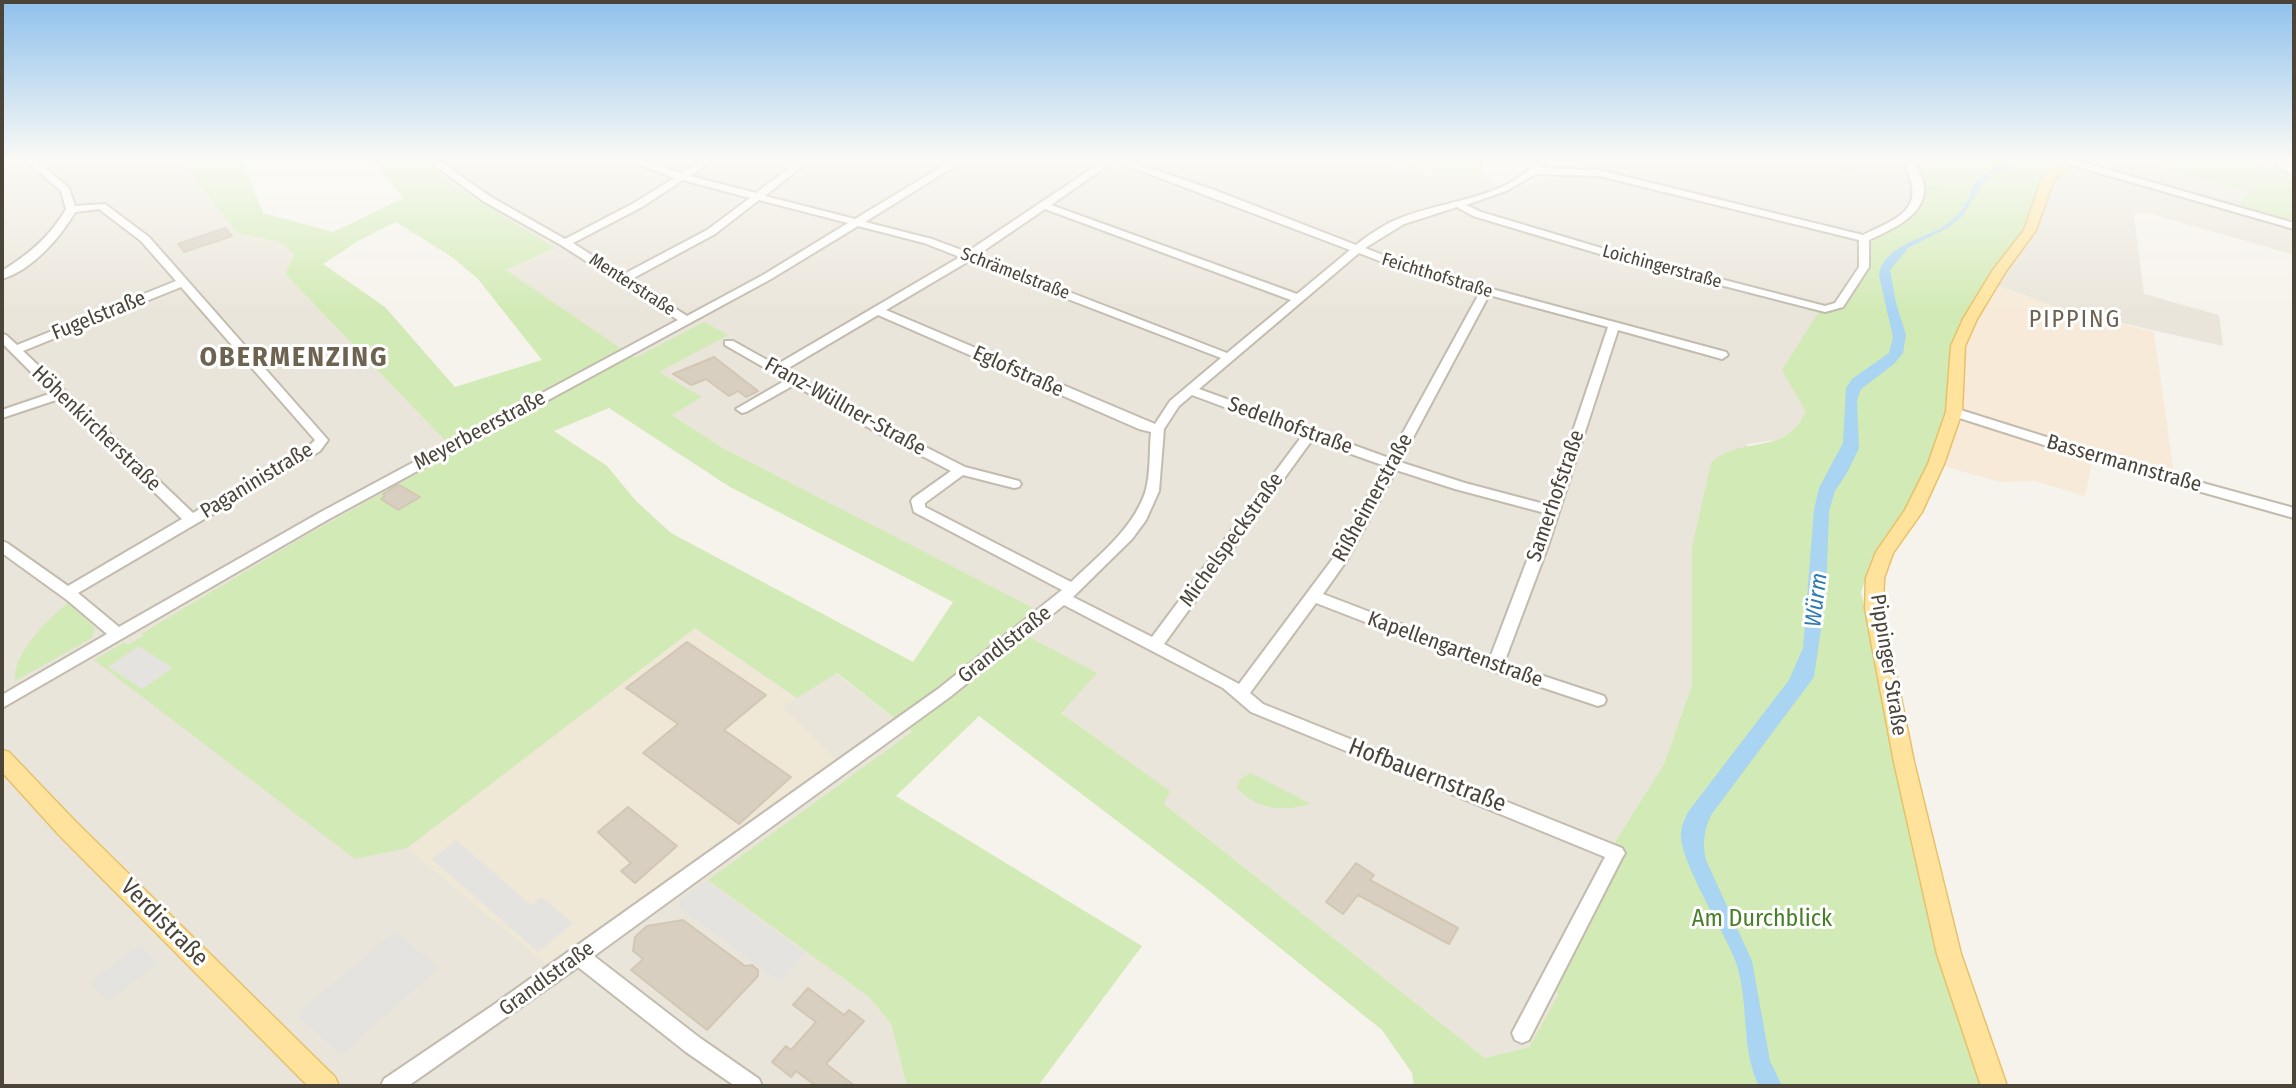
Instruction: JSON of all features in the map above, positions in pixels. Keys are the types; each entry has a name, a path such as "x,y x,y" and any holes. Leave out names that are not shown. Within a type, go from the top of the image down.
{"main road":[{"name":"Pippinger Straße","path":"1994,1086 1950,954 1904,762 1874,609 1875,578 1885,552 1913,512 1927,485 1954,412 1958,346 1970,319 2029,230 2036,212"},
{"name":"Verdistraße","path":"6,769 326,1086"}],"street":[{"path":"2,276 30,258 51,239 69,212"},
{"name":"Paganinistraße","path":"67,593 316,448 323,440 145,239 109,212"},
{"name":"Menterstraße","path":"510,212 624,279 687,321"},
{"path":"565,243 625,212"},
{"path":"624,279 711,232 739,212"},
{"name":"Schrämelstraße","path":"819,212 969,256 1230,358"},
{"name":"Meyerbeerstraße","path":"2,702 324,516 687,321 877,212"},
{"path":"776,369 969,256 1033,212"},
{"path":"1061,212 1299,299"},
{"name":"Feichthofstraße","path":"1261,212 1417,272 1722,355"},
{"name":"Grandlstraße","path":"391,1086 579,956 944,693 1068,594 1127,536 1150,500 1158,429 1174,404 1357,249 1386,228 1432,212"},
{"name":"Loichingerstraße","path":"1473,212 1604,252 1825,309 1839,305 1864,267 1864,238"},
{"path":"1757,212 1864,238 1896,223 1908,212"},
{"path":"2245,212 2294,226"},
{"name":"Fugelstraße","path":"15,350 184,282"},
{"name":"Rißheimerstraße","path":"1241,693 1340,561 1486,292"},
{"name":"Eglofstraße","path":"879,311 1143,426 1158,429"},
{"name":"Samerhofstraße","path":"1495,666 1541,546 1614,326"},
{"name":"Höhenkircherstraße","path":"2,338 191,520"},
{"name":"Franz-Wüllner-Straße","path":"729,343 882,430 961,470 1014,484"},
{"path":"743,409 795,380"},
{"name":"Sedelhofstraße","path":"1190,390 1310,435 1469,488 1551,510"},
{"path":"2,414 60,394"},
{"name":"Bassermannstraße","path":"1954,412 2121,465 2294,513"},
{"name":"Michelspeckstraße","path":"1155,645 1310,435"},
{"path":"961,470 918,501 919,509 1068,594"},
{"path":"2,546 67,593 118,635"},
{"name":"Hofbauernstraße","path":"1068,594 1241,693 1257,708 1616,853 1522,1032"},
{"name":"Kapellengartenstraße","path":"1313,596 1495,666 1598,700"},
{"path":"579,956 691,1044 752,1086"}],"shaded area":[{"path":"2,212 220,212 237,233 280,242 294,254 285,274 456,452 836,673 913,733 709,880 869,997 891,1024 907,1086 2,1086"},
{"path":"496,212 1903,212 1893,221 1860,237 1857,268 1835,303 1807,412 1793,431 1778,440 1748,444 1692,548 1692,685 1664,764 1610,850 1558,995 1529,1047 1485,1058 1164,804 1169,791 1060,712 1014,628 1036,610 723,448 671,414 701,397 624,352 506,270 554,248"},
{"path":"2030,212 2294,212 2294,255 2148,213 2134,214 2144,294 2219,315 2223,346 2064,310 1985,281 2023,229"},
{"path":"1985,281 2064,310 2154,332 2174,474 2184,488 2092,462 2085,496 2035,481 2000,482 1928,462 1946,413 1950,347 1960,322"},
{"path":"695,628 797,698 783,707 838,761 548,966 407,848"},
{"path":"139,646 173,668 142,689 108,667"},
{"path":"456,840 531,905 542,897 573,923 538,952 432,859"},
{"path":"706,881 805,953 779,981 680,908 680,900"},
{"path":"395,931 438,968 341,1055 297,1014"},
{"path":"140,945 157,964 108,1001 90,982"}],"green space":[{"name":"Am Durchblick","path":"220,212 263,212 333,232 375,212 497,212 555,248 506,270 635,358 704,322 728,335 659,372 702,397 672,415 723,448 1037,610 1014,629 1097,673 1061,713 1170,791 1164,804 1485,1058 1529,1047 1558,995 1550,961 1610,850 1664,764 1692,685 1692,548 1711,463 1731,451 1775,441 1800,422 1806,412 1782,370 1822,307 1835,303 1857,268 1860,237 1906,212 2030,212 2023,229 1960,322 1950,347 1946,413 1916,493 1876,550 1861,592 1942,961 1983,1086 1414,1086 1412,1073 1382,1030 1208,890 979,716 896,796 1142,946 1038,1086 907,1086 891,1024 869,997 708,880 912,732 837,673 797,698 695,628 407,848 355,859 94,660 125,642 128,645 143,636 141,634 305,536 456,452 285,274 294,254 280,242 237,233","holes":["396,222 452,257 478,279 542,360 455,387 385,307 323,264 358,241","609,408 730,487 953,602 913,662 671,533 636,501 607,466 554,431"]},
{"path":"2251,212 2294,212 2294,224"},
{"path":"68,603 95,628 92,638 15,681 19,660 25,649 51,618"},
{"path":"1251,773 1311,804 1281,808 1253,801 1237,788 1241,778"}],"water":[{"name":"Würm","path":"1960,212 1965,212 1949,227 1908,248 1890,270 1906,335 1903,353 1894,364 1861,389 1857,400 1859,448 1835,491 1829,511 1826,595 1814,677 1711,815 1705,832 1706,860 1752,961 1770,1061 1782,1086 1759,1086 1749,1054 1738,971 1733,955 1688,864 1681,838 1682,828 1688,812 1789,680 1803,648 1814,510 1819,488 1843,443 1846,388 1852,379 1889,353 1893,337 1879,276 1882,266 1895,251 1936,231"}],"building":[{"path":"225,228 232,236 184,252 178,244"},
{"path":"714,357 758,391 746,397 738,391 729,396 706,379 691,385 673,374"},
{"path":"397,485 420,497 398,510 381,499 385,496 383,494"},
{"path":"687,642 766,695 724,730 791,777 739,824 643,753 678,724 626,688"},
{"path":"628,807 677,846 635,883 621,871 631,863 598,832"},
{"path":"1356,863 1374,875 1370,880 1458,928 1449,944 1358,895 1343,914 1326,902"},
{"path":"683,920 745,966 752,965 758,970 758,976 707,1030 631,970 643,959 633,951 635,937 647,926"},
{"path":"808,988 844,1015 849,1010 864,1021 826,1064 855,1086 816,1086 796,1071 791,1077 772,1062 786,1046 791,1050 816,1022 793,1005"}],"district":[{"name":"PIPPING","path":"2075,320"},
{"name":"OBERMENZING","path":"294,358"}]}
